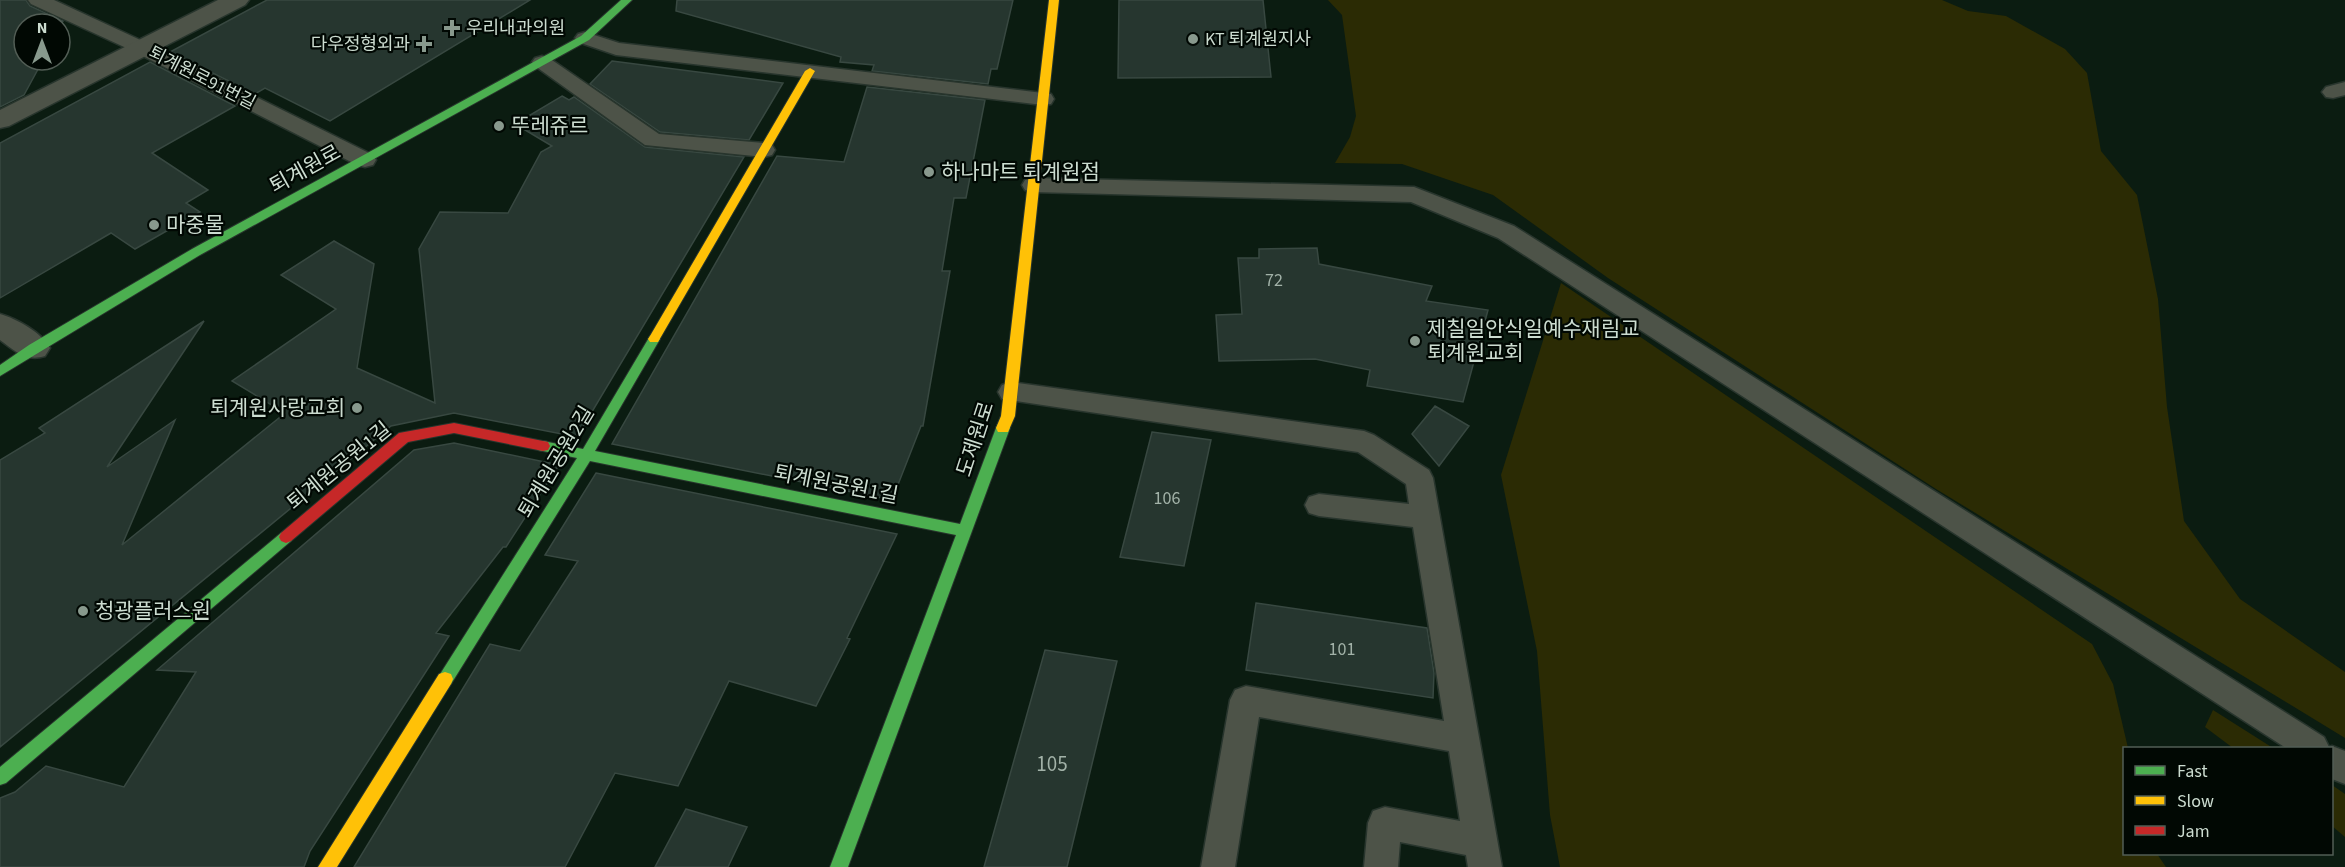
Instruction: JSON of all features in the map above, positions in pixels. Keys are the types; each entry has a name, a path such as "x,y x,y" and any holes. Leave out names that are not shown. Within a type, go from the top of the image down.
{"street":[{"path":"0,120 237,0"},
{"name":"퇴계원로","path":"0,371 34,348 196,252 585,38 627,0"},
{"name":"도제원로","path":"839,867 1008,416 1054,0"},
{"name":"퇴계원공원2길","path":"327,867 586,455 810,72"},
{"path":"0,326 34,348"},
{"name":"퇴계원공원1길","path":"0,777 404,437 454,428 965,531"}],"lane":[{"name":"퇴계원로91번길","path":"38,0 142,48 365,160"},
{"path":"585,38 616,49 1043,99"},
{"path":"542,62 653,140 764,150"},
{"path":"1033,185 1414,195 1506,232 2311,747"},
{"path":"1011,392 1364,442 1419,478 1483,854 1385,823 1382,867"},
{"path":"1319,505 1425,517"},
{"path":"1218,867 1246,700 1463,739"}],"shaded area":[{"path":"1328,0 1942,0 1968,11 2006,16 2065,49 2087,73 2101,151 2137,195 2158,299 2167,407 2184,521 2240,599 2345,672 2345,738 1936,489 1608,278 1493,195 1402,164 1335,163 1350,137 1356,116 1342,15"},
{"path":"1561,283 2092,644 2113,684 2128,747 2123,747 2123,855 2158,855 2166,867 1560,867 1550,815 1537,651 1501,475"},
{"path":"2213,710 2271,747 2232,747 2205,727"},
{"path":"2333,786 2345,794 2345,837 2333,827"}],"building":[{"path":"0,0 26,0 30,6 43,12 12,12 12,72 36,72 24,95 0,107"},
{"path":"267,0 530,0 330,121 265,88 255,94 170,52"},
{"path":"677,0 1013,0 997,69 991,69 988,84 872,71 874,65 840,62 841,57 676,11"},
{"name":"KT 퇴계원지사","path":"1119,0 1263,0 1271,77 1118,78"},
{"path":"612,61 783,83 749,140 660,132 590,84"},
{"path":"150,62 235,106 152,153 208,190 186,203 200,212 135,249 111,233 0,298 0,143"},
{"path":"867,87 985,100 966,198 954,198 942,271 950,271 923,426 921,426 892,500 612,444 777,156 844,162"},
{"path":"562,96 569,100 574,97 645,147 744,157 577,437 454,413 391,426 0,747 0,460 45,433 39,428 204,321 107,467 175,420 122,545 285,413 232,381 336,309 281,275 334,241 374,264 357,368 435,403 419,249 440,212 508,213 541,152 552,146 515,124"},
{"path":"1317,248 1319,264 1432,286 1426,301 1488,310 1463,402 1367,386 1370,370 1315,359 1219,361 1216,315 1242,314 1238,258 1259,258 1259,249"},
{"path":"1435,406 1469,426 1439,466 1412,434"},
{"path":"1152,432 1211,440 1184,566 1120,557"},
{"path":"454,443 559,465 506,547 503,547 436,633 449,636 310,851 304,867 0,867 0,798 15,792 46,766 124,787 196,672 157,670 414,450"},
{"path":"596,473 897,534 847,638 850,639 816,706 729,681 678,786 615,773 565,867 354,867 490,644 520,651 578,561 545,555"},
{"path":"1256,603 1427,628 1434,673 1433,698 1246,670"},
{"path":"1045,650 1117,661 1067,867 984,867"},
{"path":"686,809 747,827 728,867 655,867"}],"traffic: fast":[{"path":"0,371 34,348 196,252 585,38 627,0"},
{"path":"445,679 586,455 654,339"},
{"path":"839,867 1003,428"},
{"path":"543,446 965,531"},
{"path":"0,777 286,537"}],"traffic: slow":[{"path":"1003,428 1008,416 1054,0"},
{"path":"654,339 810,71"},
{"path":"327,867 445,679"}],"traffic: jam":[{"path":"286,537 404,437 454,428 543,446"}],"place":[{"name":"우리내과의원","path":"452,28"},
{"name":"KT 퇴계원지사","path":"1193,39"},
{"name":"다우정형외과","path":"424,44"},
{"name":"뚜레쥬르","path":"499,126"},
{"name":"하나마트 퇴계원점","path":"929,172"},
{"name":"마중물","path":"154,225"},
{"name":"제칠일안식일예수재림교 퇴계원교회","path":"1415,341"},
{"name":"퇴계원사랑교회","path":"357,408"},
{"name":"청광플러스원","path":"83,611"}]}
